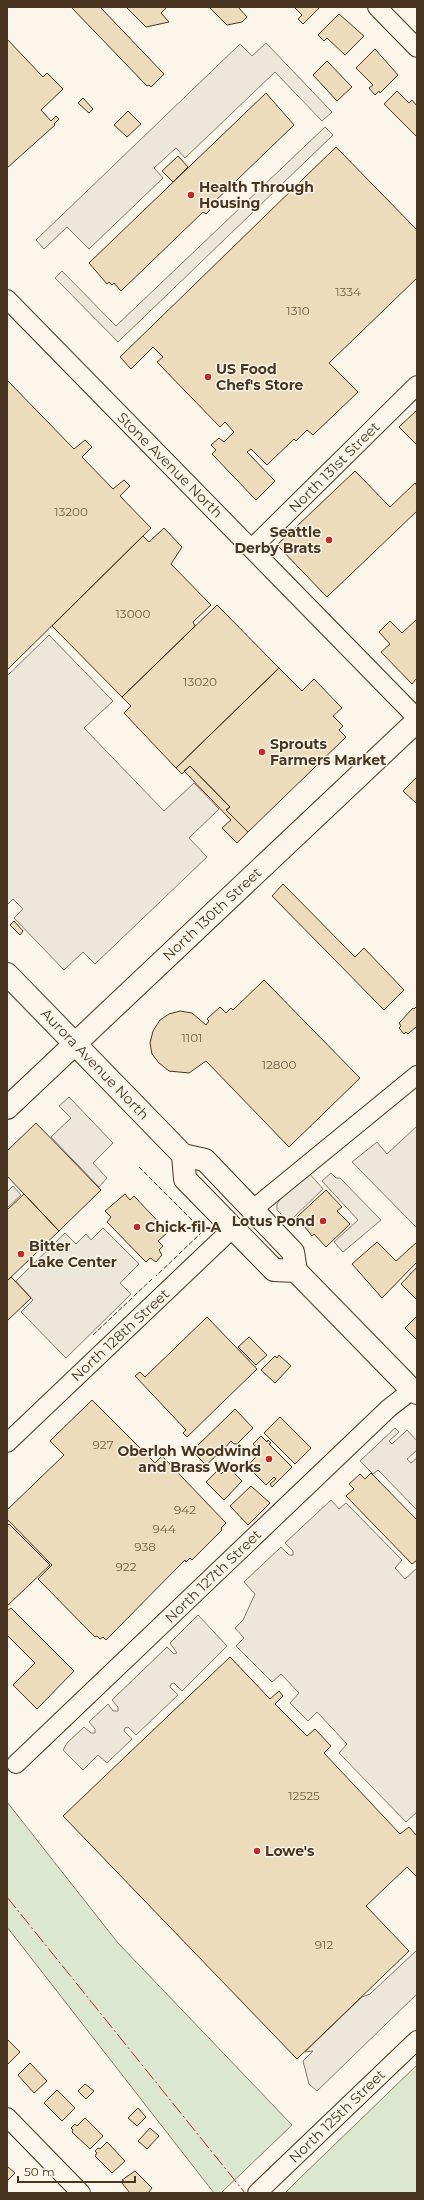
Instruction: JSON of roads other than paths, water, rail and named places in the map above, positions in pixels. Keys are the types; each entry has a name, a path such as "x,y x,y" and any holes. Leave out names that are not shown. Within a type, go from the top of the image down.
{"main road":[{"name":"North 130th Street","path":"7,1108 417,719"},
{"name":"Aurora Avenue North","path":"7,974 183,1155"},
{"path":"296,1271 274,1270 185,1179 183,1155 204,1160 293,1252 296,1271 415,1395"}],"street":[{"path":"377,7 417,48"},
{"name":"Stone Avenue North","path":"7,299 252,548 417,719"},
{"name":"North 131st Street","path":"252,548 417,385"},
{"path":"252,1210 417,1075"},
{"name":"North 128th Street","path":"7,1443 233,1228"},
{"name":"North 127th Street","path":"16,1764 389,1408 415,1395"},
{"name":"North 125th Street","path":"257,2193 417,2040"},
{"path":"7,2118 81,2193"}],"place":[{"name":"Health Through Housing","path":"191,195"},
{"name":"US Food Chef's Store","path":"208,377"},
{"name":"Seattle Derby Brats","path":"329,540"},
{"name":"Sprouts Farmers Market","path":"262,752"},
{"name":"Lotus Pond","path":"323,1221"},
{"name":"Chick-fil-A","path":"137,1227"},
{"name":"Bitter Lake Center","path":"21,1254"},
{"name":"Oberloh Woodwind and Brass Works","path":"269,1459"},
{"name":"Lowe's","path":"257,1851"}]}
